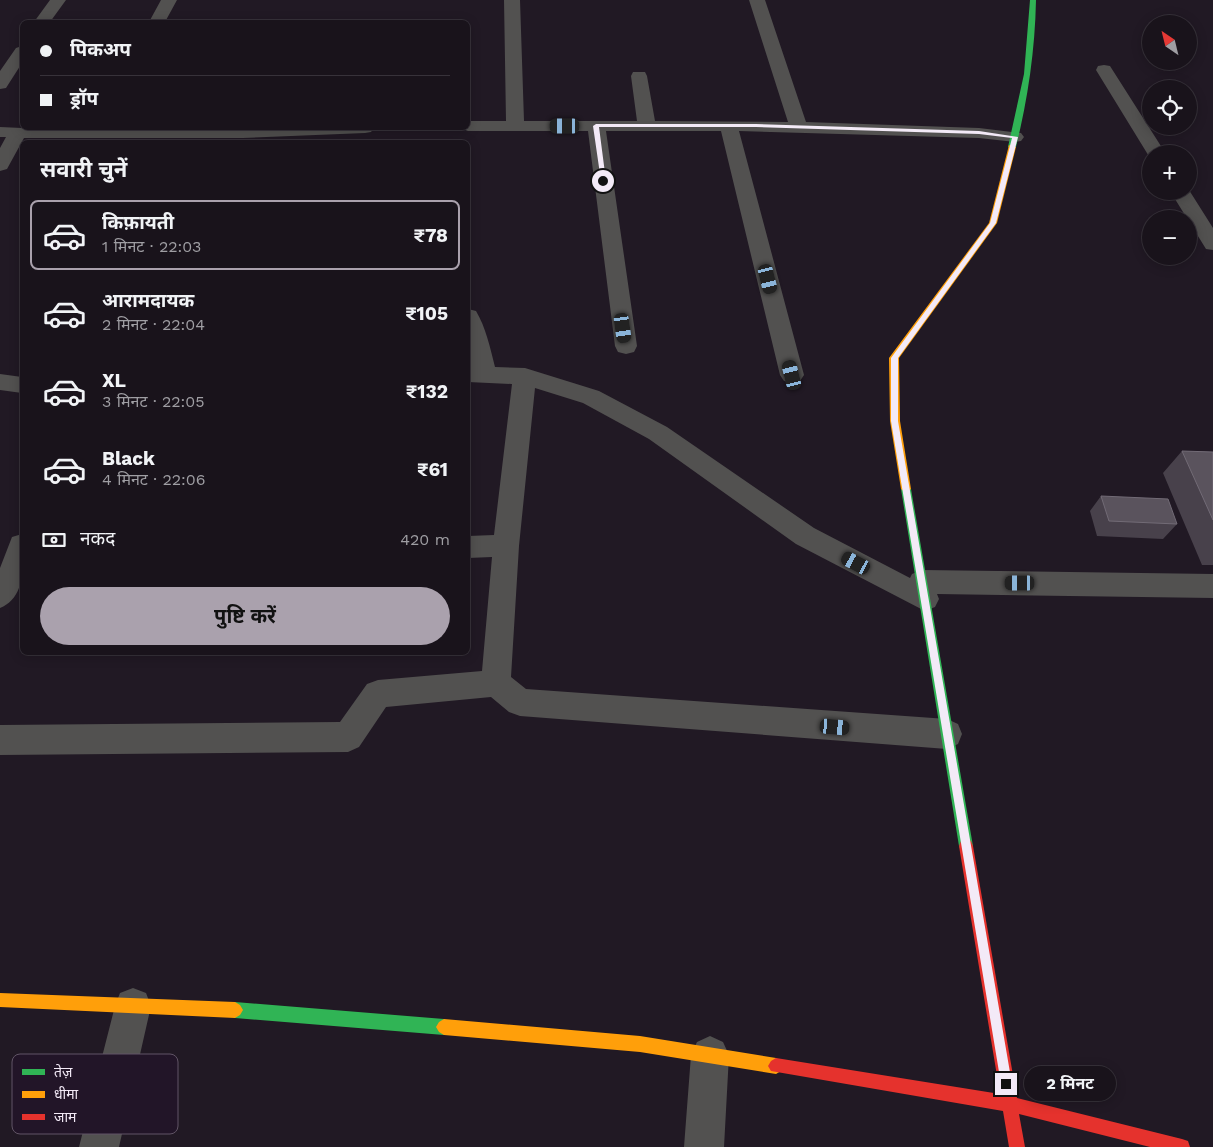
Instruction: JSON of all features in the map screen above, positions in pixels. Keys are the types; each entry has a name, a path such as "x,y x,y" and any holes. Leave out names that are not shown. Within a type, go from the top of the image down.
{"street":[{"path":"43,20 58,0"},
{"path":"158,20 169,0"},
{"path":"512,0 515,125"},
{"path":"757,0 799,127"},
{"path":"1017,1147 895,421 894,358 993,223 1026,88 1033,32 1033,0"},
{"path":"0,84 20,54"},
{"path":"1104,70 1150,145"},
{"path":"639,76 647,126"},
{"path":"470,126 799,127 979,133 1015,137"},
{"path":"596,126 626,346"},
{"path":"729,126 792,375"},
{"path":"0,165 9,132 103,130 123,137 241,138 341,130"},
{"path":"1186,200 1213,244"},
{"path":"470,321 477,338 476,375 525,376 591,397 658,432 805,536 923,591 1213,586"},
{"path":"496,683 506,546 525,376"},
{"path":"0,382 20,385"},
{"path":"470,547 506,546"},
{"path":"11,581 20,552"},
{"path":"0,740 348,737 378,694 496,683 520,702 947,734"},
{"path":"0,1000 284,1012 640,1044 1010,1104 1182,1147"},
{"path":"121,1054 133,1006"},
{"path":"704,1147 710,1055"},
{"path":"99,1147 102,1134"}],"building":[{"path":"1182,451 1213,452 1213,520"},
{"path":"1101,496 1168,499 1177,524 1109,521"}],"traffic: fast":[{"path":"1012,147 1027,74 1032,37 1033,0"},
{"path":"906,489 966,846"},
{"path":"235,1010 444,1027"}],"traffic: slow":[{"path":"906,489 895,421 894,358 993,223 1012,147"},
{"path":"0,1000 235,1010"},
{"path":"444,1027 640,1044 776,1066"}],"traffic: jam":[{"path":"966,846 1017,1147"},
{"path":"776,1066 1010,1104 1182,1147"}],"route":[{"path":"603,181 596,126 756,126 979,133 1015,137 993,223 894,358 895,421 1006,1084"}]}
